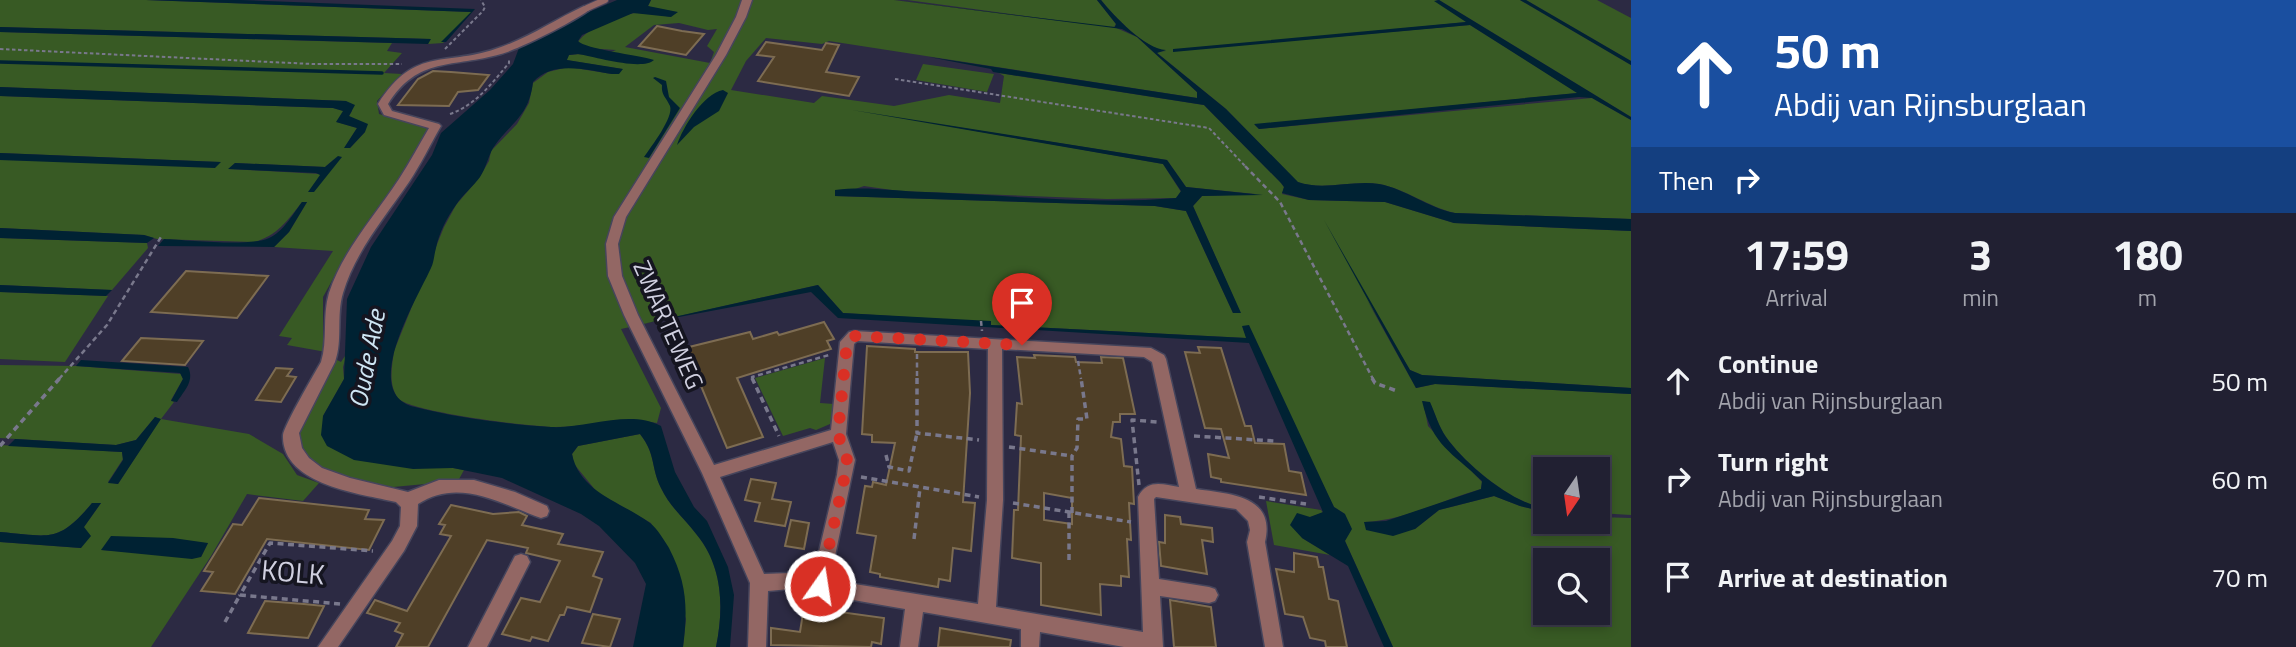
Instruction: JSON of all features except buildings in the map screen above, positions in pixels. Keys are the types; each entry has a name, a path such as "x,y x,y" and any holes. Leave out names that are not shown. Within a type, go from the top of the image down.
{"street":[{"name":"ZWARTEWEG","path":"747,0 721,55 620,217 612,244 615,276 631,315 710,473 759,583 757,647"},
{"path":"541,511 510,496 479,486 430,489 417,493 407,502 401,496 338,482 314,471 296,456 291,444 291,433 328,362 332,350 332,313 336,293 346,270 435,125 398,117 384,109 383,104 391,90 421,66 487,55 587,8"},
{"path":"820,586 847,460 838,434 847,342 855,336 1146,352 1159,359 1189,495"},
{"path":"986,612 995,500 995,343"},
{"path":"710,473 838,434"},
{"path":"759,583 790,581 986,612 1154,645 1146,497 1153,490 1240,503 1249,508 1258,523 1256,542 1274,647"},
{"name":"KOLK","path":"327,647 394,553 408,526 410,505 407,502"},
{"path":"477,647 521,562"},
{"path":"1150,586 1209,595"},
{"path":"909,647 915,601"},
{"path":"1030,647 1031,621"}],"lane":[{"path":"587,8 605,0"}],"path":[{"path":"0,49 312,64 421,66 449,45 483,11 485,6 481,0"},
{"path":"450,114 458,113 483,92 509,63 510,46"},
{"path":"895,79 1209,128 1280,202 1374,383 1397,391"},
{"path":"0,446 107,325 161,237"},
{"path":"981,321 981,328"},
{"path":"886,455 889,467 909,471 917,433 917,338"},
{"path":"1069,564 1072,456 1077,448 1078,419 1087,419 1076,347"},
{"path":"785,449 752,377 846,350"},
{"path":"1146,497 1137,482 1132,420 1175,429 1274,441"},
{"path":"917,433 1072,456"},
{"path":"914,539 920,488"},
{"path":"1240,503 1251,496 1306,503"},
{"name":"KOLK","path":"357,605 240,595 270,543 394,553"},
{"path":"225,622 240,595"}],"green space":[{"path":"0,0 146,0 472,12 443,43 428,44 430,39 0,27"},
{"path":"651,0 894,0 1093,25 907,0 1097,0 1116,24 1114,27 1137,37 1197,92 1197,98 829,41 822,44 766,38 746,61 731,90 814,103 822,96 894,106 949,95 1000,103 1004,76 999,73 1204,105 1281,183 1284,187 1282,194 1309,200 1385,202 1454,223 1631,231 1631,388 1422,375 1410,370 1367,300 1416,388 1435,384 1631,394 1631,515 1610,514 1610,457 1533,457 1532,505 1505,491 1465,459 1444,433 1430,403 1423,401 1428,426 1482,482 1481,489 1395,518 1365,522 1415,529 1439,510 1494,496 1533,509 1533,534 1610,534 1610,517 1631,518 1631,647 1393,647 1345,541 1345,514 1334,507 1242,326 1247,338 991,325 991,322 843,313 818,285 621,329 661,408 657,423 619,421 568,427 523,424 446,413 398,398 392,381 394,351 444,227 456,205 479,178 489,161 491,151 517,124 529,103 533,83 548,72 568,67 612,74 622,69 566,60 569,55 598,55 616,50 586,48 578,42 596,27 614,19 637,13 671,17 648,6","holes":["679,23 708,30 717,29 707,46 714,52 710,63 625,47 654,25","931,123 1167,160 1186,187 1255,194 1202,196 1193,206 1240,312 1233,313 1186,211 1155,206 835,196 864,186 899,191 1107,199 1176,198 1181,192 1163,164"]},
{"path":"1101,0 1436,0 1467,22 1173,51 1470,25 1578,93 1255,125 1259,129 1592,98 1631,120 1631,219 1455,213 1379,184 1317,186 1297,182 1226,109 1156,52 1166,51 1157,49 1139,38"},
{"path":"1439,0 1520,0 1631,65 1631,117"},
{"path":"1526,0 1597,0 1631,18 1631,61"},
{"path":"0,32 392,43 387,51 402,53 384,73 402,74 377,101 379,114 421,125 428,133 406,173 346,255 323,297 323,338 326,352 287,345 292,338 279,336 333,251 274,247 289,232 307,202 302,202 276,231 254,242 157,239 144,235 0,228 0,160 220,162 0,153 0,96 333,108 344,111 337,122 357,128 345,147 350,148 365,132 349,116 352,111 346,101 0,87","holes":["338,156 320,174 229,169 235,163 325,167"]},
{"path":"923,64 994,74 987,92 916,80"},
{"path":"0,238 147,243 148,248 112,290 0,285"},
{"path":"0,292 108,296 65,362 0,359"},
{"path":"347,353 343,367 344,379 323,416 464,470 458,481 393,487 334,476 316,469 296,446 297,434 335,359 341,362"},
{"path":"825,358 820,403 834,404 830,424 816,430 810,428 783,436 755,378"},
{"path":"0,365 76,366 181,374 183,379 171,400 174,402 161,419 249,434 283,454 297,475 319,483 303,501 247,494 211,556 151,647 0,647 0,542 81,548 84,527 101,503 92,503 70,525 52,534 0,532 0,445 122,452 123,459 108,482 118,484 160,419 155,417 136,440 116,445 0,438","holes":["208,543 201,557 102,550"]},
{"path":"640,434 649,448 658,481 665,495 706,547 717,574 720,618 716,647 683,647 686,619 651,523 597,492 574,464 572,454 578,446"},
{"path":"1266,501 1321,510 1323,513 1310,517 1302,538 1330,555 1274,545"}],"water":[{"path":"146,0 240,0 475,9 446,42 441,42 471,12"},
{"name":"Oude Ade","path":"617,0 651,0 648,6 678,12 671,17 633,13 582,35 578,41 591,47 654,60 629,64 578,54 569,55 567,60 623,69 619,74 612,74 560,69 541,75 533,82 523,112 493,148 480,177 459,201 444,225 432,266 405,321 397,344 392,365 392,384 399,398 415,407 465,417 551,427 621,419 649,421 661,426 675,472 694,507 707,521 728,567 734,595 730,647 716,647 720,603 717,574 712,561 706,547 665,495 658,481 649,448 640,434 578,446 572,454 576,467 593,487 650,523 669,548 685,596 683,647 633,647 646,584 635,563 599,526 581,514 502,478 453,468 413,469 354,460 327,446 321,435 323,416 344,379 347,299 371,247 432,155 441,133 490,90 513,64 519,48 568,21"},
{"path":"894,0 1115,27 1116,24 1097,0 1101,0 1140,38 1166,50 1157,53 1226,109 1298,182 1317,186 1379,184 1455,213 1631,219 1631,231 1454,223 1385,202 1309,200 1282,193 1284,187 1281,183 1204,105 993,72 991,69 929,57 1197,98 1197,92 1137,37 1122,29"},
{"path":"1439,0 1631,117 1631,120 1592,98 1579,97 1259,129 1254,124 1577,93 1470,25 1173,52 1173,49 1466,22 1434,1"},
{"path":"1520,0 1526,0 1631,61 1631,65"},
{"path":"0,27 431,39 428,44 0,32"},
{"path":"653,78 666,81 669,97 680,108 649,158 644,157 661,132 670,111 662,85"},
{"path":"0,87 346,101 355,105 349,116 368,124 365,132 350,148 344,148 357,128 336,122 343,111 333,108 0,96"},
{"path":"723,90 728,93 719,111 694,127 677,145 701,104"},
{"path":"852,110 1167,160 1186,187 1263,195 1202,196 1193,206 1241,313 1233,313 1186,211 1155,206 835,196 835,190 858,188 1083,200 1176,198 1181,191 1163,164"},
{"path":"0,153 221,162 215,168 0,160"},
{"path":"338,156 342,157 314,192 308,192 320,175 316,173 228,169 235,163 325,167"},
{"path":"302,202 307,202 289,232 274,247 158,246 164,239 233,243 260,241 274,235 283,227"},
{"path":"1324,220 1410,370 1422,375 1631,388 1631,394 1435,384 1416,388"},
{"path":"0,228 144,235 154,238 147,243 0,238"},
{"path":"0,285 112,290 106,296 0,292"},
{"path":"818,285 843,313 991,321 991,325 1246,338 1242,326 1249,325 1334,507 1345,514 1352,529 1345,541 1393,647 1384,647 1348,566 1302,538 1290,525 1297,513 1310,517 1323,512 1249,343 838,318 811,292 647,323"},
{"path":"81,360 188,367 190,377 177,402 171,401 183,379 180,373 76,366"},
{"path":"1422,401 1430,402 1446,437 1465,459 1505,491 1533,505 1533,509 1494,496 1439,510 1415,529 1393,536 1366,530 1364,522 1386,521 1481,489 1482,481 1444,447 1426,416"},
{"path":"155,417 161,419 118,484 108,483 123,460 122,452 8,446 15,439 116,445 136,440"},
{"path":"92,503 101,503 84,527 91,536 81,548 0,542 0,532 42,535 61,531"},
{"path":"111,536 173,538 208,543 201,557 192,559 101,550"}],"waterway":[{"path":"0,62 382,73"}],"route":[{"path":"820,586 847,460 838,434 847,342 855,336 1022,345"}]}
